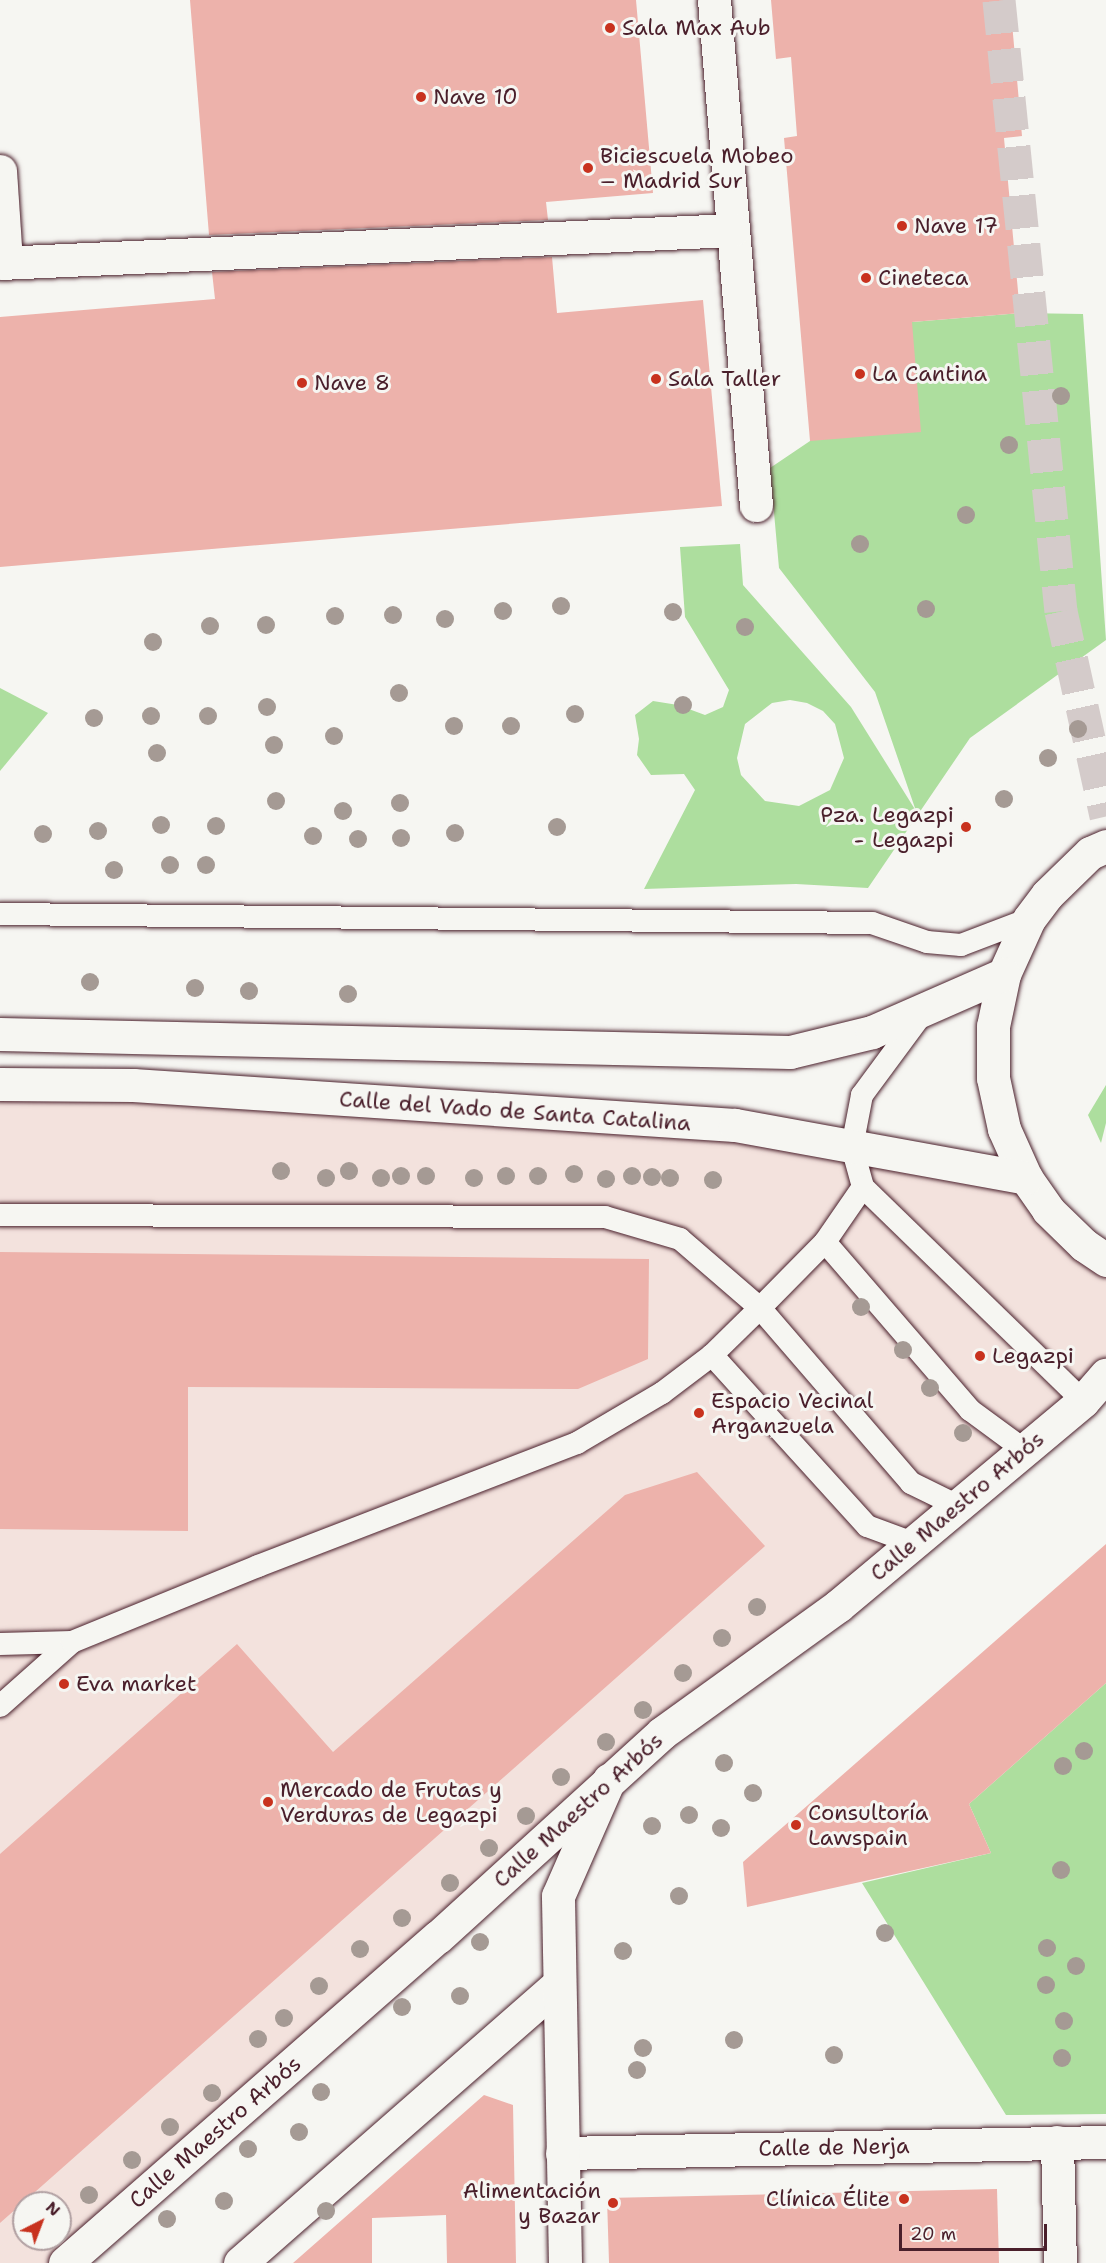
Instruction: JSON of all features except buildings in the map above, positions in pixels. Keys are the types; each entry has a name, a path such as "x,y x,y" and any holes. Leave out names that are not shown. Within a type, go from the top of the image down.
{"street":[{"path":"714,0 756,505"},
{"path":"0,171 3,263 733,230"},
{"path":"1106,846 1090,854 1056,886 1029,919 1004,974 993,1026 993,1078 1004,1129 1026,1178 1048,1210 1083,1245 1106,1260"},
{"path":"0,1034 790,1052 872,1032 1004,974"},
{"name":"Calle del Vado de Santa Catalina","path":"0,1084 133,1085 735,1125 1026,1178"},
{"name":"Calle Maestro Arbós","path":"65,2263 438,1936 662,1733 838,1606 1083,1401 1106,1375"},
{"path":"565,2263 558,1896 609,1780"},
{"path":"240,2263 559,1984"},
{"path":"1057,2142 1060,2263"},
{"name":"Calle de Nerja","path":"562,2152 1106,2142"}],"lane":[{"path":"0,914 873,923 927,942 961,945 1029,919"},
{"path":"927,1008 862,1095 852,1147 863,1187 1083,1401"},
{"path":"0,1706 72,1642 258,1566 577,1443 662,1393 712,1355 825,1242 863,1187"},
{"path":"0,1215 605,1217 680,1239 760,1308 911,1482 958,1506"},
{"path":"825,1242 970,1410 1023,1449"},
{"path":"712,1355 867,1526 913,1543"},
{"path":"0,1644 72,1642"}],"shaded area":[{"path":"0,1087 735,1125 1026,1178 1106,1260 1106,1375 662,1733 65,2263 0,2263"}],"green space":[{"path":"1020,313 1083,314 1106,640 970,738 868,888 796,884 644,889 695,790 684,774 651,775 637,755 639,739 635,715 653,701 678,705 705,715 723,707 729,690 685,617 680,547 740,544 743,585 851,707 916,811 875,692 779,568 770,468 810,441 912,322","holes":["790,700 807,703 823,711 835,724 844,758 830,790 799,806 765,801 741,775 737,758 745,724 772,703"]},
{"path":"0,688 48,713 0,771"},
{"path":"1106,1085 1106,1123 1101,1143 1088,1115"},
{"path":"1106,1683 1106,2114 1006,2115 862,1883 991,1853 969,1804"}],"tunnel":[{"path":"999,0 1061,611 1106,816"}],"place":[{"name":"Sala Max Aub","path":"610,28"},
{"name":"Nave 10","path":"421,97"},
{"name":"Biciescuela Mobeo – Madrid Sur","path":"588,168"},
{"name":"Nave 17","path":"902,226"},
{"name":"Cineteca","path":"866,278"},
{"name":"La Cantina","path":"860,374"},
{"name":"Sala Taller","path":"656,379"},
{"name":"Nave 8","path":"302,383"},
{"name":"Pza. Legazpi - Legazpi","path":"966,827"},
{"name":"Legazpi","path":"980,1356"},
{"name":"Espacio Vecinal Arganzuela","path":"699,1413"},
{"name":"Eva market","path":"64,1684"},
{"name":"Mercado de Frutas y Verduras de Legazpi","path":"268,1802"},
{"name":"Consultoría Lawspain","path":"796,1825"},
{"name":"Clínica Élite","path":"904,2199"},
{"name":"Alimentación y Bazar","path":"613,2203"}]}
